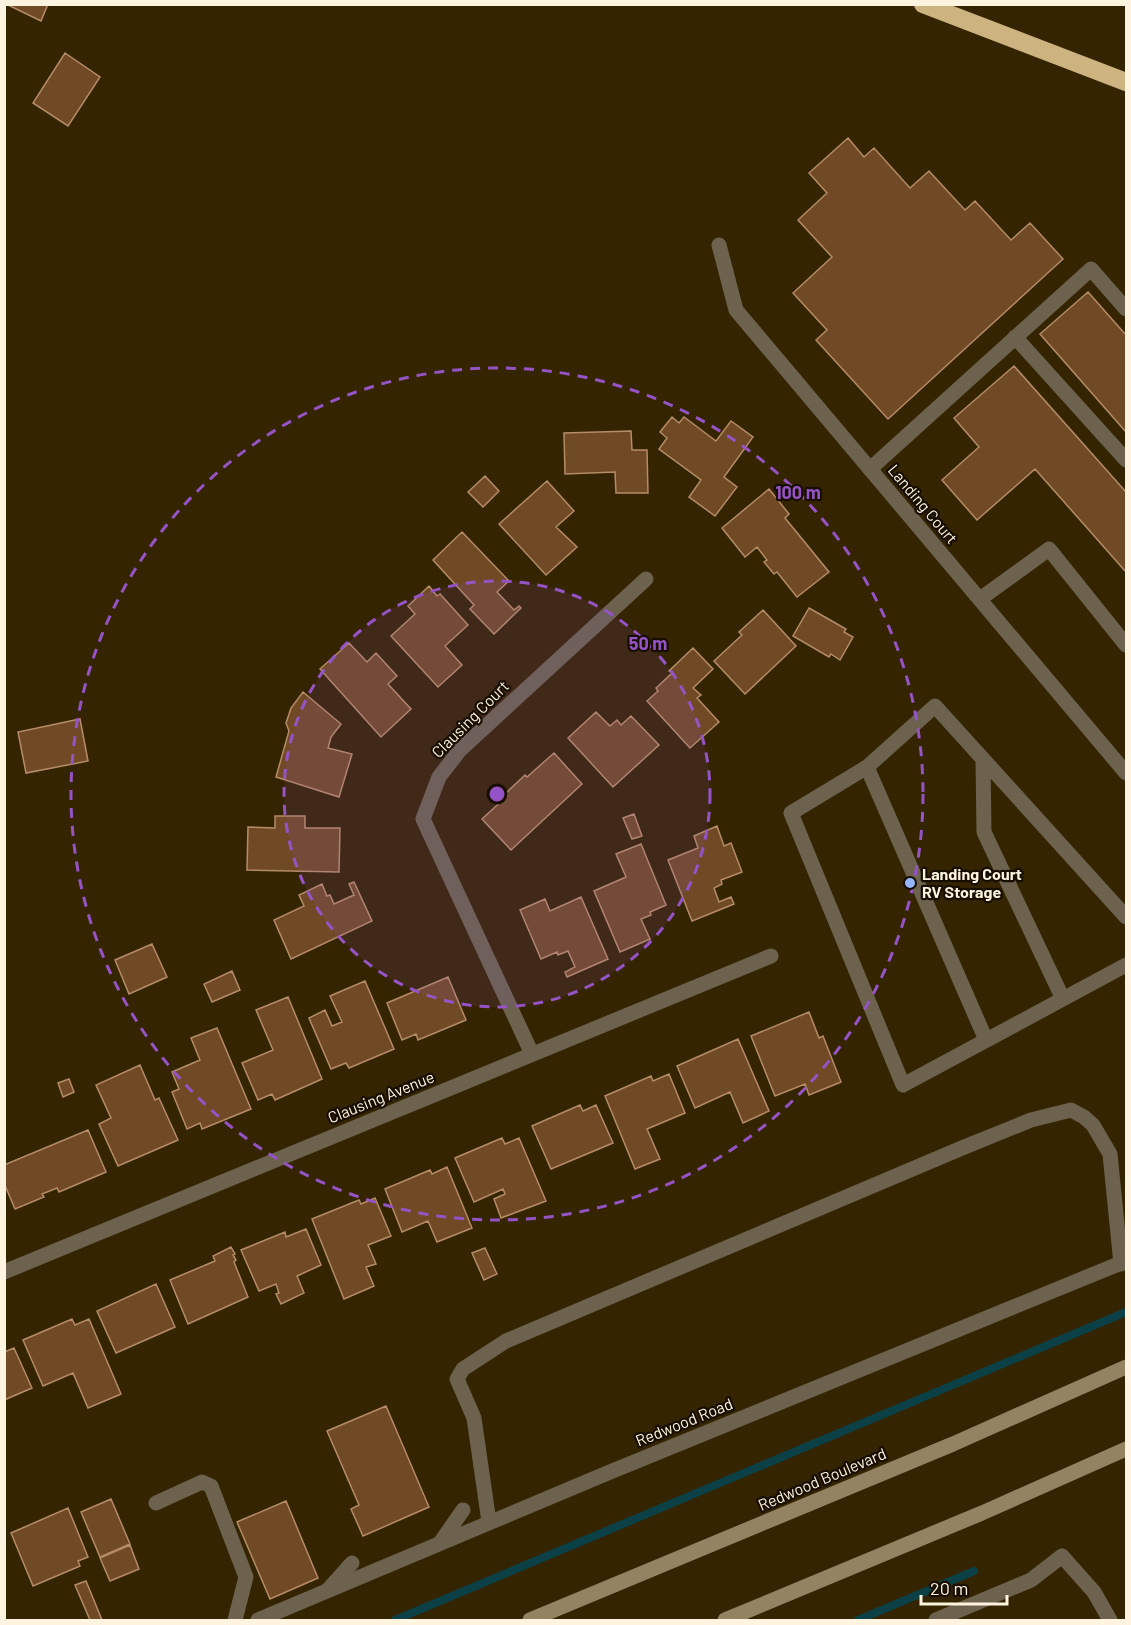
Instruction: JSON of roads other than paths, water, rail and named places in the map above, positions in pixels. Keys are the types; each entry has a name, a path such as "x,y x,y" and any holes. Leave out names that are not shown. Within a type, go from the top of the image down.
{"highway":[{"path":"923,4 1126,82"}],"main road":[{"name":"Redwood Boulevard","path":"530,1620 952,1444 1126,1367"},
{"path":"725,1620 982,1513 1126,1449"}],"street":[{"name":"Landing Court","path":"719,244 736,310 1126,772"},
{"path":"870,469 1091,268 1126,309"},
{"path":"1015,337 1126,460"},
{"path":"980,599 1049,549 1126,645"},
{"name":"Clausing Court","path":"532,1054 423,819 439,777 460,750 646,579"},
{"path":"1126,917 934,706 867,767 791,813 903,1084 1126,965"},
{"path":"983,759 984,832 1063,999"},
{"path":"867,767 986,1040"},
{"name":"Clausing Avenue","path":"4,1272 771,956"},
{"path":"489,1522 474,1418 457,1379 463,1369 506,1341 962,1148 1052,1114 1071,1110 1084,1117 1093,1125 1110,1154 1124,1263"},
{"name":"Redwood Road","path":"258,1620 489,1522 1124,1263"},
{"path":"156,1503 202,1482 211,1486 246,1577 235,1620"},
{"path":"440,1543 463,1510"},
{"path":"936,1620 1031,1580 1062,1556 1094,1592 1110,1620"},
{"path":"327,1591 352,1563"}],"waterway":[{"path":"395,1620 1126,1312"},
{"path":"858,1620 974,1571"}],"place":[{"name":"Landing Court RV Storage","path":"910,883"}]}
